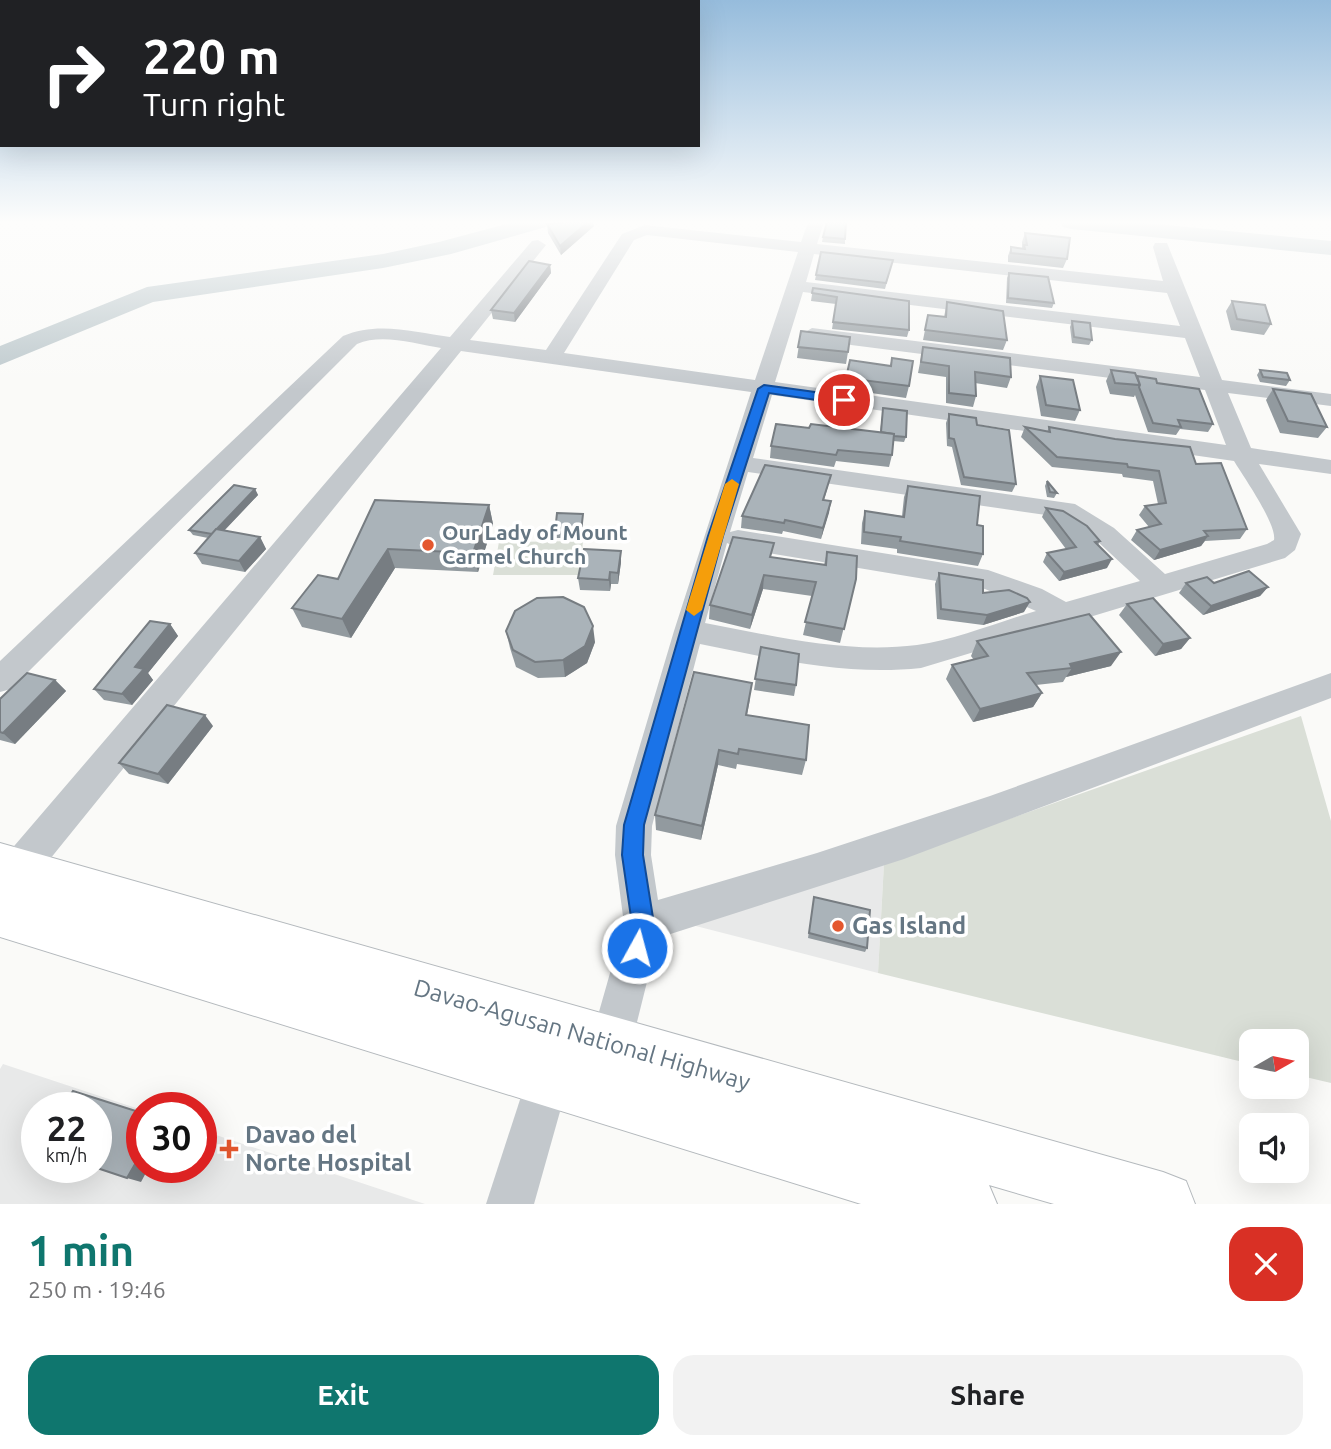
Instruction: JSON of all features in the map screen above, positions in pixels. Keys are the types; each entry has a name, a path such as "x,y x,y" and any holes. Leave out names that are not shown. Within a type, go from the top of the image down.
{"highway":[{"name":"Davao-Agusan National Highway","path":"6,899 275,970 580,1060 1163,1204"},
{"name":"Davao-Agusan National Highway","path":"580,1060 965,1204"}],"street":[{"path":"6,899 510,278"},
{"path":"551,358 603,278"},
{"path":"510,1204 643,924 633,855 634,825 716,536 798,278"},
{"path":"1084,278 1174,288"},
{"path":"688,631 857,662 880,662 921,656 1276,551 1286,544 1287,534 1279,516 1242,455 1171,278"},
{"path":"796,286 1192,333"},
{"path":"781,331 1331,400"},
{"path":"0,680 350,340 356,336 374,333 1331,467"},
{"path":"739,463 1066,510 1110,534 1161,586"},
{"path":"716,536 988,580 1032,596 1064,614"},
{"path":"643,924 752,893 944,829 1331,685"}],"shaded area":[{"path":"583,541 580,575 493,575 499,542"},
{"path":"1301,716 1331,821 1331,1083 1309,1078 1309,1029 1239,1029 1239,1061 878,973 884,863"},
{"path":"884,863 878,973 688,924"},
{"name":"Davao del Norte Hospital","path":"3,1064 88,1092 21,1092 21,1183 112,1183 112,1100 126,1105 126,1183 217,1183 217,1135 425,1204 0,1204 0,1069"}],"building":[{"path":"516,278 540,278 514,313 491,310"},
{"path":"844,278 887,278 886,283"},
{"path":"1009,278 1048,278 1054,303 1008,298"},
{"path":"813,288 909,301 909,330 833,322 837,297 812,293"},
{"path":"1232,301 1265,305 1271,324 1237,319"},
{"path":"947,302 1003,311 1007,340 925,330 928,315 946,317"},
{"path":"1072,321 1090,323 1092,340 1074,337"},
{"path":"801,331 850,337 848,352 798,347"},
{"path":"923,347 1010,358 1011,377 975,372 976,396 949,393 949,366 921,362"},
{"path":"892,358 913,361 909,386 846,378 850,360 891,366"},
{"path":"1111,370 1135,373 1140,385 1115,383"},
{"path":"1260,370 1287,373 1290,380 1263,377"},
{"path":"1040,376 1073,380 1080,410 1046,405"},
{"path":"1137,376 1156,379 1157,383 1199,389 1213,424 1178,420 1181,427 1153,423"},
{"path":"1273,389 1311,394 1327,427 1288,421"},
{"path":"883,408 907,411 906,437 881,432"},
{"path":"949,414 976,418 977,425 1009,430 1016,484 964,477 954,439 949,438"},
{"path":"776,424 809,428 811,424 894,434 892,455 838,450 836,455 771,446"},
{"path":"1025,427 1050,432 1049,427 1115,439 1190,447 1196,464 1221,463 1247,529 1204,531 1208,536 1160,550 1137,530 1161,524 1145,506 1166,503 1159,471 1128,467 1127,464 1057,457"},
{"path":"765,465 831,475 823,500 831,501 823,528 785,520 784,523 742,516"},
{"path":"1047,481 1057,493 1050,492"},
{"path":"234,485 255,489 212,534 189,530"},
{"path":"908,486 980,496 977,525 983,526 983,554 900,541 901,537 864,532 865,511 904,517"},
{"path":"375,500 489,505 473,553 388,549 342,619 292,608 318,575 338,579"},
{"path":"1046,508 1063,511 1087,526 1100,541 1095,542 1112,559 1064,572 1047,553 1076,547"},
{"path":"557,513 583,514 581,532 555,532"},
{"path":"216,529 260,537 239,561 195,553"},
{"path":"733,537 774,543 770,557 826,565 827,552 857,556 856,579 844,629 805,622 816,582 764,575 752,615 710,605"},
{"path":"584,549 621,551 618,573 610,572 609,580 578,578"},
{"path":"1249,571 1268,587 1211,606 1186,583 1207,577 1214,583"},
{"path":"939,573 983,580 983,593 1009,590 1030,602 987,615 941,609"},
{"path":"563,597 584,607 593,626 585,646 563,660 535,662 513,650 506,631 515,611 537,598"},
{"path":"1153,598 1190,638 1163,644 1127,604"},
{"path":"1089,614 1121,652 1070,664 1072,668 1027,673 1042,693 980,709 952,665 988,656 977,641"},
{"path":"150,621 170,624 135,667 144,669 122,694 94,689"},
{"path":"761,647 799,654 796,685 755,679"},
{"path":"694,672 752,683 746,715 809,725 806,760 739,749 738,754 719,750 702,826 655,815"},
{"path":"27,673 55,680 3,733 0,732 0,699"},
{"path":"167,705 205,715 158,774 119,763"},
{"name":"Gas Island","path":"814,897 870,910 867,948 809,933"},
{"path":"112,1103 126,1108 126,1178 112,1173"}],"waterway":[{"path":"0,356 147,295 276,278"}],"slow traffic":[{"path":"694,610 732,484"}],"place":[{"name":"Our Lady of Mount Carmel Church","path":"428,545"},
{"name":"Gas Island","path":"838,926"},
{"name":"Davao del Norte Hospital","path":"229,1149"}],"route":[{"path":"637,948 643,924 636,888 634,825 716,536 764,389 844,400"}]}
